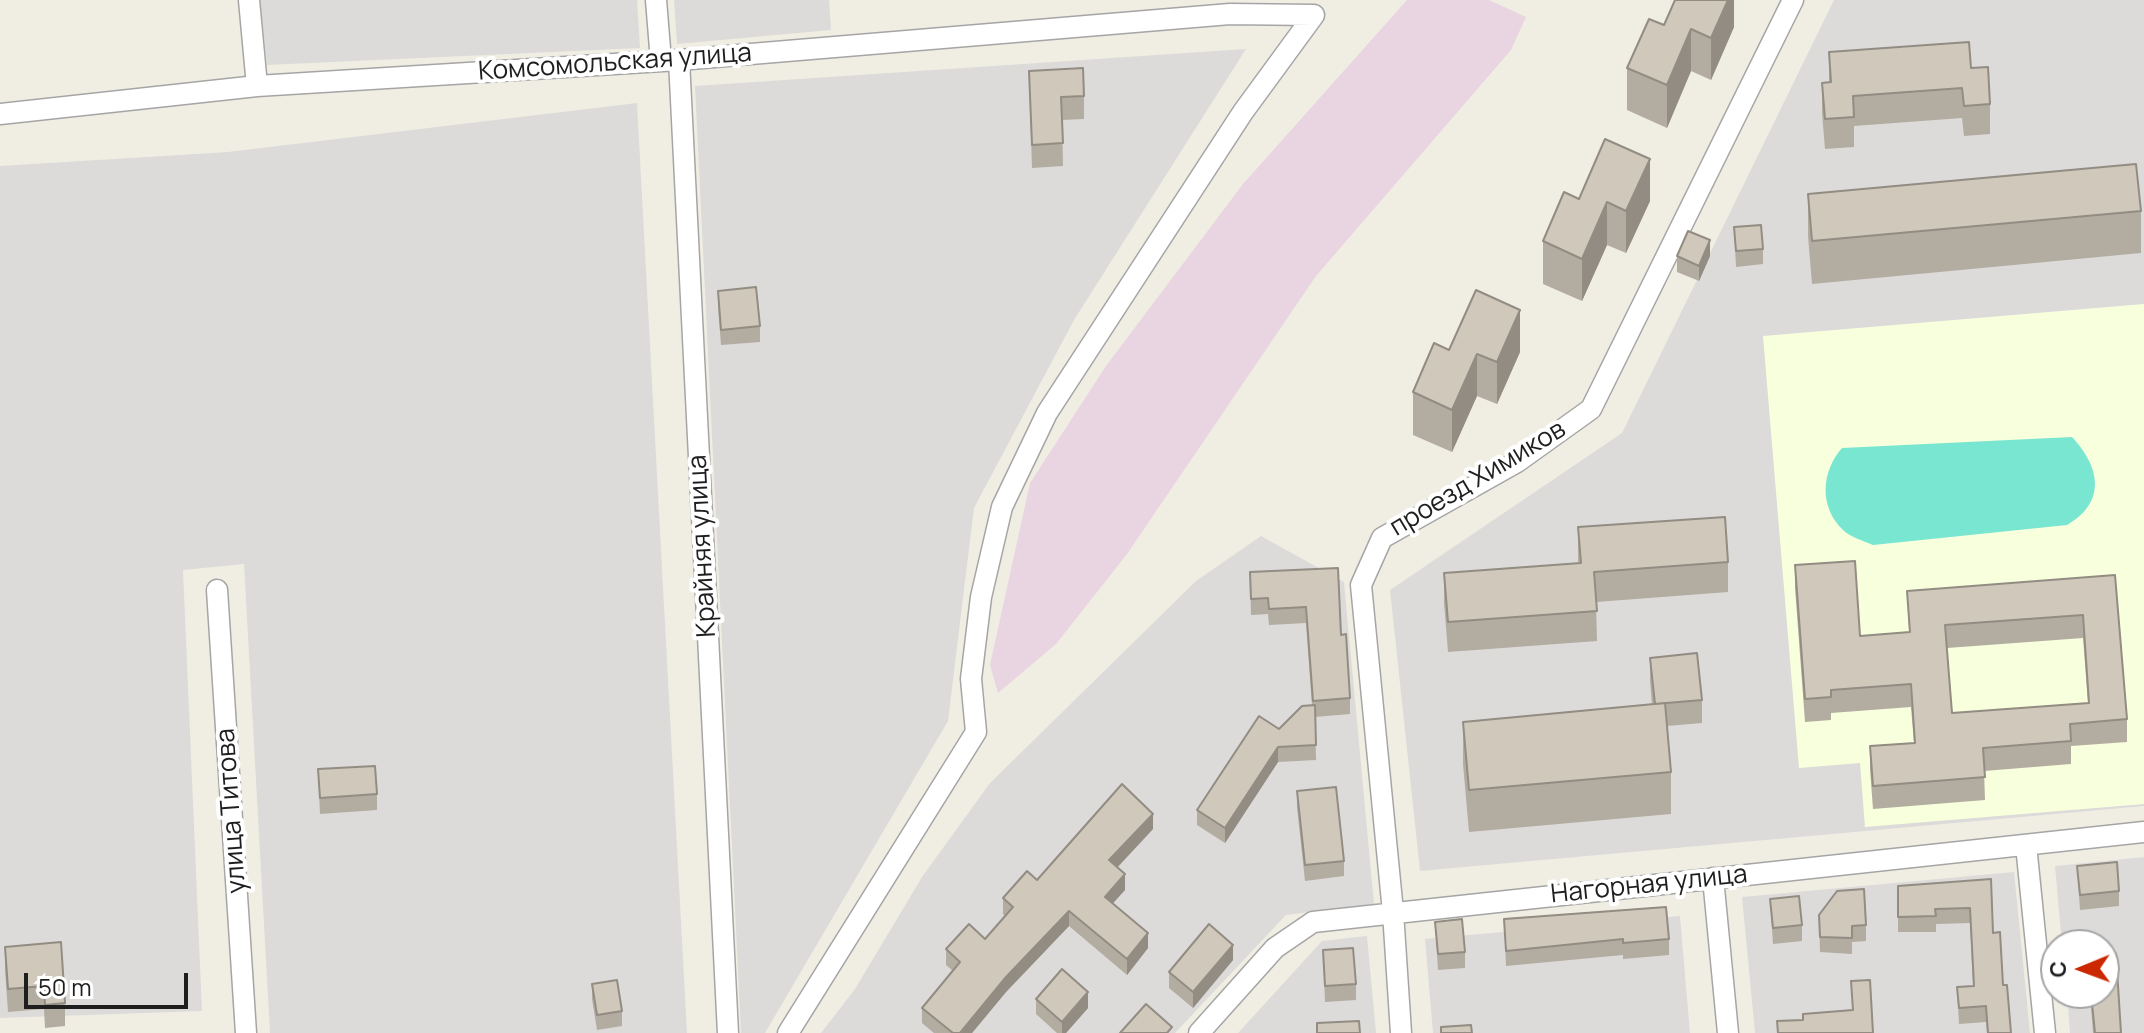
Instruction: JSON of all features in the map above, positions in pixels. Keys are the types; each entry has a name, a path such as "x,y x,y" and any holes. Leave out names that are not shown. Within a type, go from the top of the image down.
{"street":[{"path":"249,0 257,86"},
{"name":"Крайняя улица","path":"656,0 670,60 728,1033"},
{"name":"проезд Химиков","path":"1401,1033 1393,912 1361,585 1382,538 1517,462 1591,409 1793,0"},
{"name":"Комсомольская улица","path":"0,114 257,86 670,60 1227,5 1320,8"},
{"path":"788,1033 976,732 971,679 981,597 1002,507 1047,413 1243,112 1320,8"},
{"name":"улица Титова","path":"217,590 246,1033"},
{"name":"Нагорная улица","path":"1199,1033 1275,948 1313,922 2144,832"},
{"path":"2026,845 2045,1033"},
{"path":"1713,878 1728,1033"}],"shaded area":[{"path":"260,0 637,0 640,48 267,65"},
{"path":"674,0 829,0 831,30 677,44"},
{"path":"1407,0 1489,0 1526,17 1511,50 1316,276 1127,554 1056,644 998,693 990,665 1030,483 1106,366 1243,184"},
{"path":"1834,0 2144,0 2144,806 1420,871 1390,590 1622,433"},
{"path":"1246,49 1074,320 974,508 948,721 765,1033 741,1033 695,86"},
{"path":"637,103 687,1033 270,1033 244,564 183,570 202,1011 0,1018 0,166 228,152"},
{"path":"2144,304 2144,804 1865,827 1860,763 1799,768 1763,336"},
{"path":"2072,437 2089,460 2095,484 2089,506 2067,525 1873,545 1843,530 1830,511 1827,478 1842,448"},
{"path":"1261,536 1344,582 1374,904 1286,915 1175,1033 821,1033 855,989 922,877 990,783 1196,581"},
{"path":"2144,857 2144,1033 2070,1033 2068,1009 2120,1009 2120,929 2061,929 2055,866"},
{"path":"2014,872 2030,1033 1755,1033 1742,897"},
{"path":"1680,916 1690,1033 1433,1033 1425,939"},
{"path":"1367,936 1376,1033 1238,1033 1322,941"}],"building":[{"path":"1675,0 1728,0 1711,38 1691,29 1667,85 1627,68 1649,19 1664,25"},
{"path":"1969,42 1971,68 1988,67 1990,104 1964,106 1962,88 1853,96 1854,117 1825,119 1822,83 1831,82 1829,52"},
{"path":"1083,68 1084,96 1061,97 1063,143 1032,145 1029,71"},
{"path":"1605,139 1650,159 1626,211 1607,202 1582,259 1543,241 1564,192 1579,199"},
{"path":"2136,164 2141,211 1812,241 1808,194"},
{"path":"1761,225 1763,249 1736,251 1734,227"},
{"path":"1688,231 1710,240 1699,266 1677,256"},
{"path":"756,287 760,326 721,330 718,291"},
{"path":"1476,290 1520,310 1497,362 1477,354 1452,410 1413,392 1434,343 1449,350"},
{"path":"1725,517 1728,562 1594,572 1597,611 1448,622 1444,573 1581,563 1578,527"},
{"path":"1855,561 1860,636 1910,632 1907,591 2115,575 2127,719 2070,724 2071,741 1983,748 1985,777 1873,786 1870,746 1915,743 1911,684 1831,690 1831,697 1805,699 1795,565","holes":["2083,615 2089,703 1952,713 1945,625"]},
{"path":"1338,568 1341,635 1346,634 1350,698 1313,701 1306,607 1269,609 1268,598 1251,599 1250,572"},
{"path":"1697,653 1702,700 1655,704 1650,658"},
{"path":"1665,703 1671,772 1469,790 1463,722"},
{"path":"1315,705 1316,745 1278,747 1225,828 1197,810 1259,716 1279,729 1302,706"},
{"path":"375,766 377,794 320,798 318,769"},
{"path":"1122,784 1153,814 1109,860 1125,874 1105,897 1148,933 1127,959 1069,911 1006,977 960,1033 953,1033 922,1008 960,962 946,949 969,924 985,939 1013,907 1003,898 1027,871 1037,880"},
{"path":"1336,787 1344,861 1305,865 1297,791"},
{"path":"2117,862 2119,891 2080,895 2077,866"},
{"path":"1991,879 1993,933 2000,932 2003,985 2007,985 2011,1033 1988,1033 1986,1006 1959,1008 1957,987 1974,986 1970,908 1935,909 1936,916 1898,917 1898,886"},
{"path":"1864,889 1866,925 1852,926 1852,938 1820,937 1819,915 1837,891"},
{"path":"1799,896 1802,925 1773,928 1770,899"},
{"path":"1666,907 1669,939 1623,943 1623,939 1506,951 1504,919"},
{"path":"1462,919 1465,952 1438,954 1435,922"},
{"path":"1209,924 1233,945 1193,992 1169,972"},
{"path":"61,942 65,1003 45,1005 44,986 8,989 5,947"},
{"path":"1353,948 1356,984 1325,986 1323,950"},
{"path":"1062,969 1088,992 1062,1022 1036,999"},
{"path":"617,980 622,1011 597,1015 592,984"},
{"path":"1870,980 1873,1033 1778,1033 1777,1021 1803,1020 1803,1014 1853,1010 1851,981"},
{"path":"1146,1004 1172,1027 1167,1033 1120,1033"},
{"path":"2093,1009 2119,1009 2121,1033 2095,1033"},
{"path":"1359,1021 1360,1033 1317,1033 1317,1023"},
{"path":"1471,1025 1472,1033 1441,1033 1441,1027"}]}
